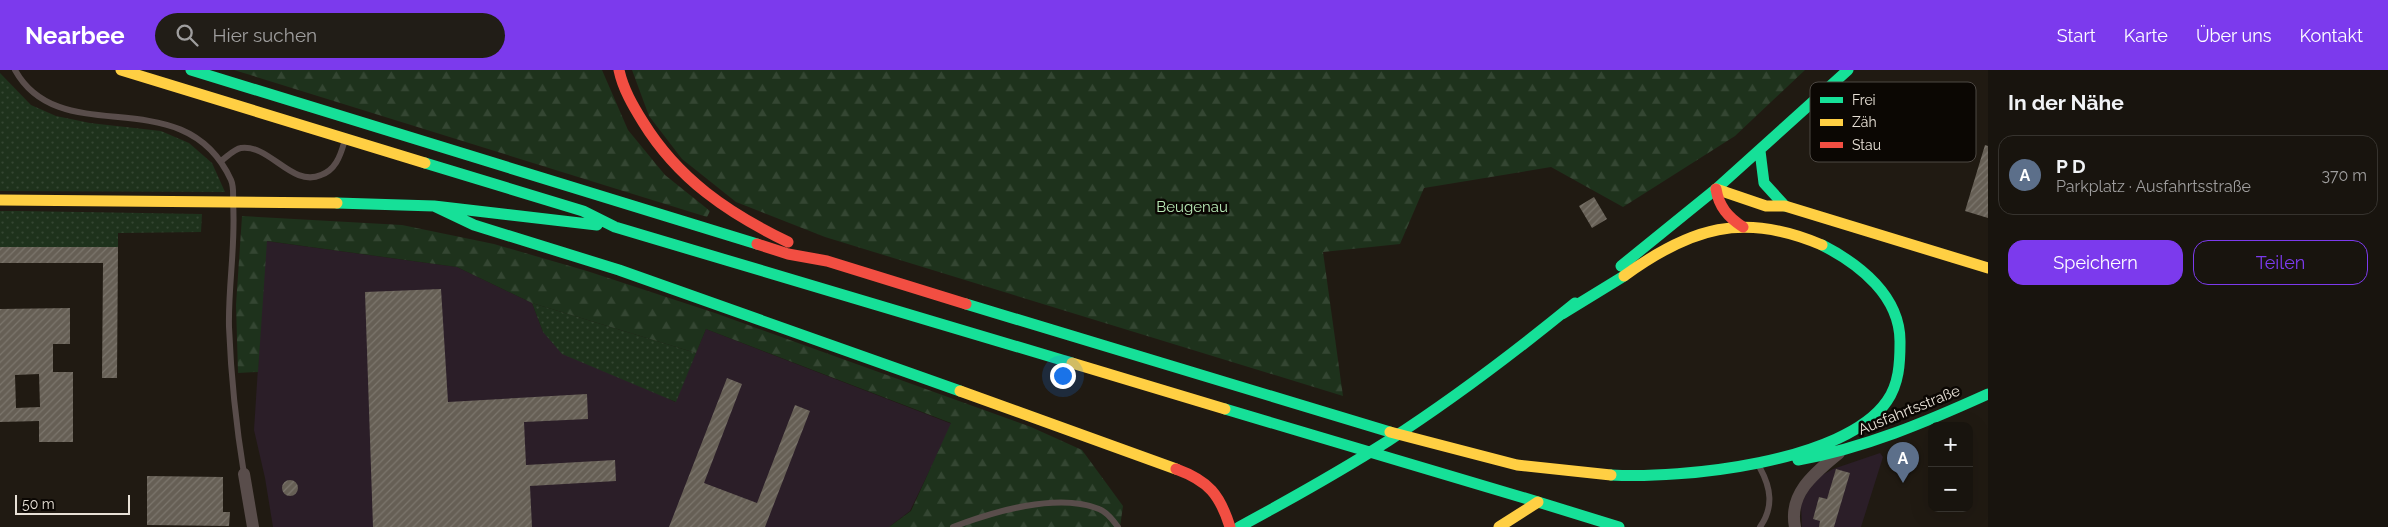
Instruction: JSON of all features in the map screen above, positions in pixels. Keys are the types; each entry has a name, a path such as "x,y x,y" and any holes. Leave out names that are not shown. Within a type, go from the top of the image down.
{"main road":[{"path":"121,70 583,210 615,227"},
{"path":"191,70 788,254 828,261 1374,428 1494,461 1555,471 1650,476 1758,465 1811,449 1867,422 1888,400 1898,376 1902,351 1900,330 1891,304 1876,282 1856,263 1829,247 1792,233 1743,226 1691,237 1669,246 1611,285 1562,314"},
{"path":"619,70 629,99 646,128 666,157 693,184 722,207 761,230 828,261"},
{"path":"1835,82 1848,70"},
{"path":"1239,527 1319,484 1389,440 1450,398 1562,314 1716,189 1810,105"},
{"path":"1760,150 1760,177 1766,190 1785,206"},
{"path":"1716,189 1766,206 1785,206 1988,268"},
{"path":"1716,189 1717,202 1727,217 1743,226"},
{"path":"0,200 370,203 434,206 615,227 1619,527"},
{"path":"434,206 474,226 619,270 736,310 1184,472 1212,486 1222,503 1230,527"},
{"name":"Ausfahrtsstraße","path":"1758,465 1841,452 1922,424 1988,394"},
{"path":"1499,527 1524,509 1538,502"}],"street":[{"path":"1795,527 1796,501 1804,486 1812,476 1841,452"},
{"path":"244,474 253,527"}],"lane":[{"path":"15,70 36,96 59,108 169,124 192,134 209,147 221,161 232,183 234,219 229,325 234,416 244,474"},
{"path":"221,161 240,148 258,150 297,174 314,178 328,172 340,158 344,139"},
{"path":"1758,465 1771,491 1760,527"},
{"path":"953,527 984,515 1027,505 1070,503 1099,509 1111,517 1118,527"}],"shaded area":[{"path":"266,241 457,267 532,303 543,332 675,402 706,329 952,424 910,511 889,527 273,527 265,478 254,430"},
{"path":"1880,453 1883,457 1861,527 1802,527 1801,504 1819,477 1833,469"}],"green space":[{"path":"234,70 602,70 628,130 665,175 710,211 707,217"},
{"name":"Beugenau","path":"632,70 1805,70 1735,136 1623,207 1551,167 1424,188 1400,244 1323,252 1343,396 825,237 736,202 682,159 649,116"},
{"path":"0,73 31,105 56,116 90,123 161,131 189,143 212,163 225,192 0,191"},
{"path":"0,211 202,214 201,232 118,233 118,247 0,247"},
{"path":"242,216 402,225 494,244 587,271 715,313 1031,427 1082,450 1123,506 1120,527 889,527 911,511 951,423 706,329 696,353 532,303 457,267 267,241 258,372 238,373 236,305"},
{"path":"532,303 696,353 676,402 562,354 543,332"}],"building":[{"path":"1985,145 1988,146 1988,218 1965,211"},
{"path":"1594,197 1607,219 1592,228 1579,206"},
{"path":"0,247 118,247 117,378 102,378 103,263 0,263"},
{"path":"441,289 448,402 587,394 588,419 524,422 526,465 615,460 616,481 530,486 532,527 373,527 365,292"},
{"path":"70,308 70,344 53,344 53,372 73,372 73,442 39,442 39,421 0,422 0,309","holes":["39,374 40,407 16,408 15,375"]},
{"path":"727,378 742,384 704,483 757,503 795,405 810,411 765,527 669,527"},
{"path":"1836,469 1850,473 1834,527 1819,527 1820,521 1813,519 1819,497 1827,499"},
{"path":"147,476 223,477 223,512 230,512 229,526 147,525"},
{"path":"290,480 298,488 290,496 282,488"}],"traffic: fast":[{"path":"191,70 757,244"},
{"path":"1835,82 1848,70"},
{"path":"1621,266 1716,189 1810,104"},
{"path":"1760,151 1764,183 1785,206"},
{"path":"425,163 583,211 615,227 1072,363"},
{"path":"337,203 434,206 597,225"},
{"path":"434,206 474,225 619,270 960,391"},
{"path":"1611,475 1641,476 1718,470 1759,463 1799,453 1836,439 1866,422 1887,401 1894,388 1900,358 1898,326 1893,311 1886,296 1863,272 1822,245"},
{"path":"1562,314 1624,276"},
{"path":"1239,527 1333,475 1412,425 1483,375 1575,303"},
{"path":"966,304 1390,432"},
{"path":"1798,460 1847,449 1895,433 1988,394"},
{"path":"1225,409 1538,502"},
{"path":"1538,502 1619,527"}],"traffic: slow":[{"path":"121,70 425,163"},
{"path":"1716,189 1766,206 1785,206 1988,268"},
{"path":"0,200 337,203"},
{"path":"1624,276 1648,259 1672,246 1695,236 1718,230 1742,227 1767,229 1794,235 1822,245"},
{"path":"1072,363 1225,409"},
{"path":"960,391 1176,469"},
{"path":"1390,432 1517,465 1611,475"},
{"path":"1499,527 1538,502"}],"traffic: jam":[{"path":"619,70 626,91 636,110 672,161 706,193 745,219 788,242"},
{"path":"1716,189 1719,201 1725,211 1743,227"},
{"path":"757,244 788,254 827,261 966,304"},
{"path":"1176,469 1197,479 1212,491 1222,506 1230,527"}],"place":[{"name":"P D","path":"1903,483"}]}
